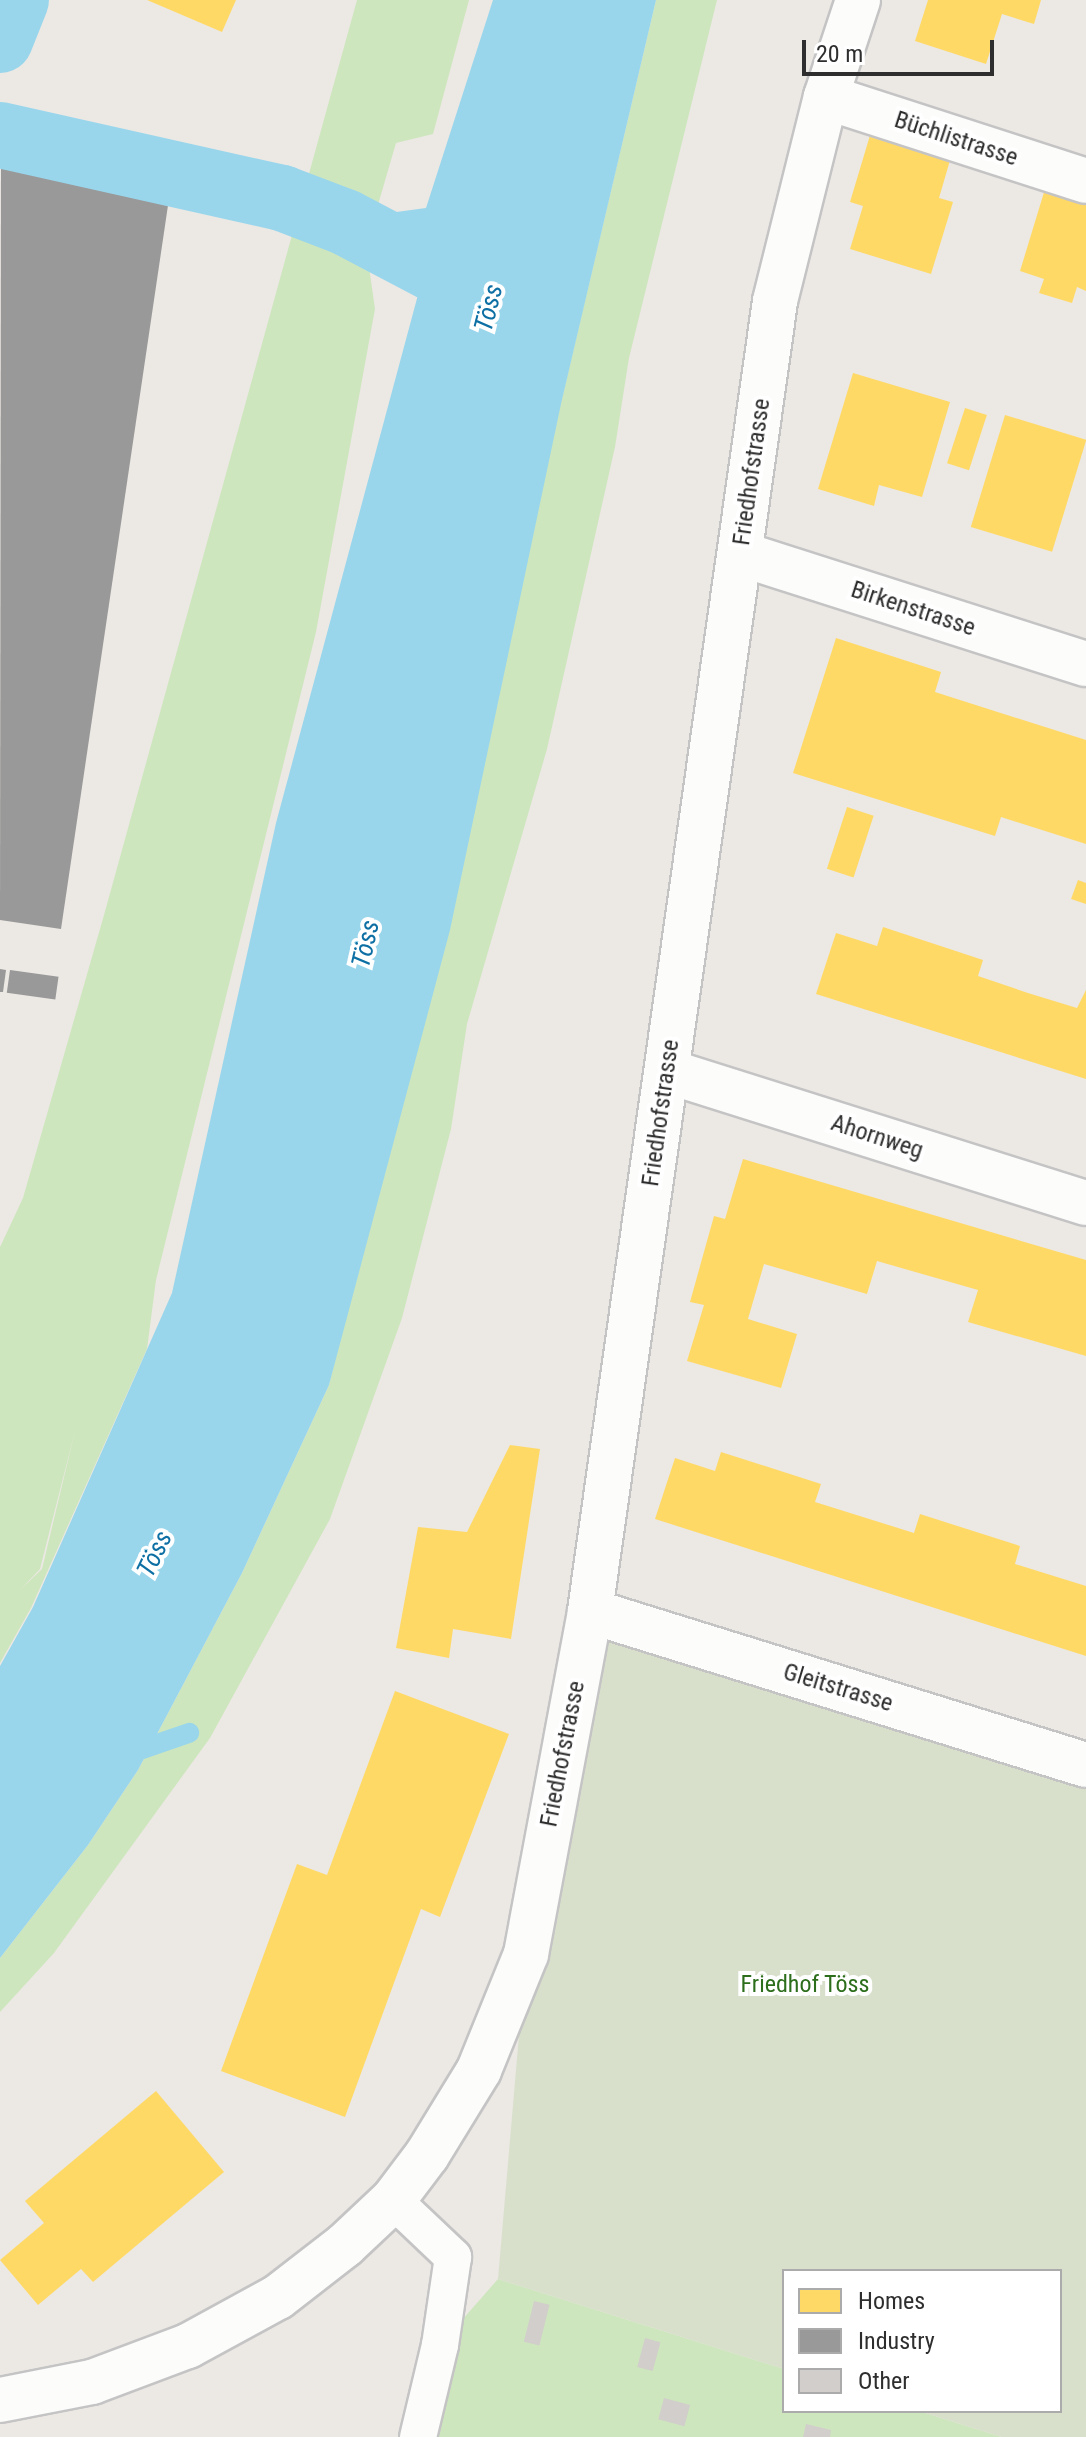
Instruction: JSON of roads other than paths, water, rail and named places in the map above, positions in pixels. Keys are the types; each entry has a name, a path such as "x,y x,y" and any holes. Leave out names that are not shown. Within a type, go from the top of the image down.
{"street":[{"name":"Friedhofstrasse","path":"0,2400 92,2382 188,2346 278,2297 393,2200 479,2070 526,1954 590,1611 775,301 826,97 858,0"},
{"name":"Büchlistrasse","path":"826,97 1086,181"},
{"name":"Birkenstrasse","path":"741,554 1086,664"},
{"name":"Ahornweg","path":"667,1071 1086,1203"},
{"name":"Gleitstrasse","path":"590,1611 1086,1765"}],"lane":[{"path":"393,2200 453,2257 440,2345 418,2437"}],"water":[{"name":"Töss","path":"493,0 656,0 561,404 450,930 329,1385 242,1573 138,1770 88,1845 0,1958 0,1666 33,1607 172,1293 276,823 419,291 367,246 374,215 426,208"}],"waterway":[{"path":"0,40 16,0"},
{"path":"0,135 282,198 345,222 448,276"},
{"path":"125,1755 189,1733"}],"park label":[{"name":"Friedhof Töss","path":"805,1985"}]}
